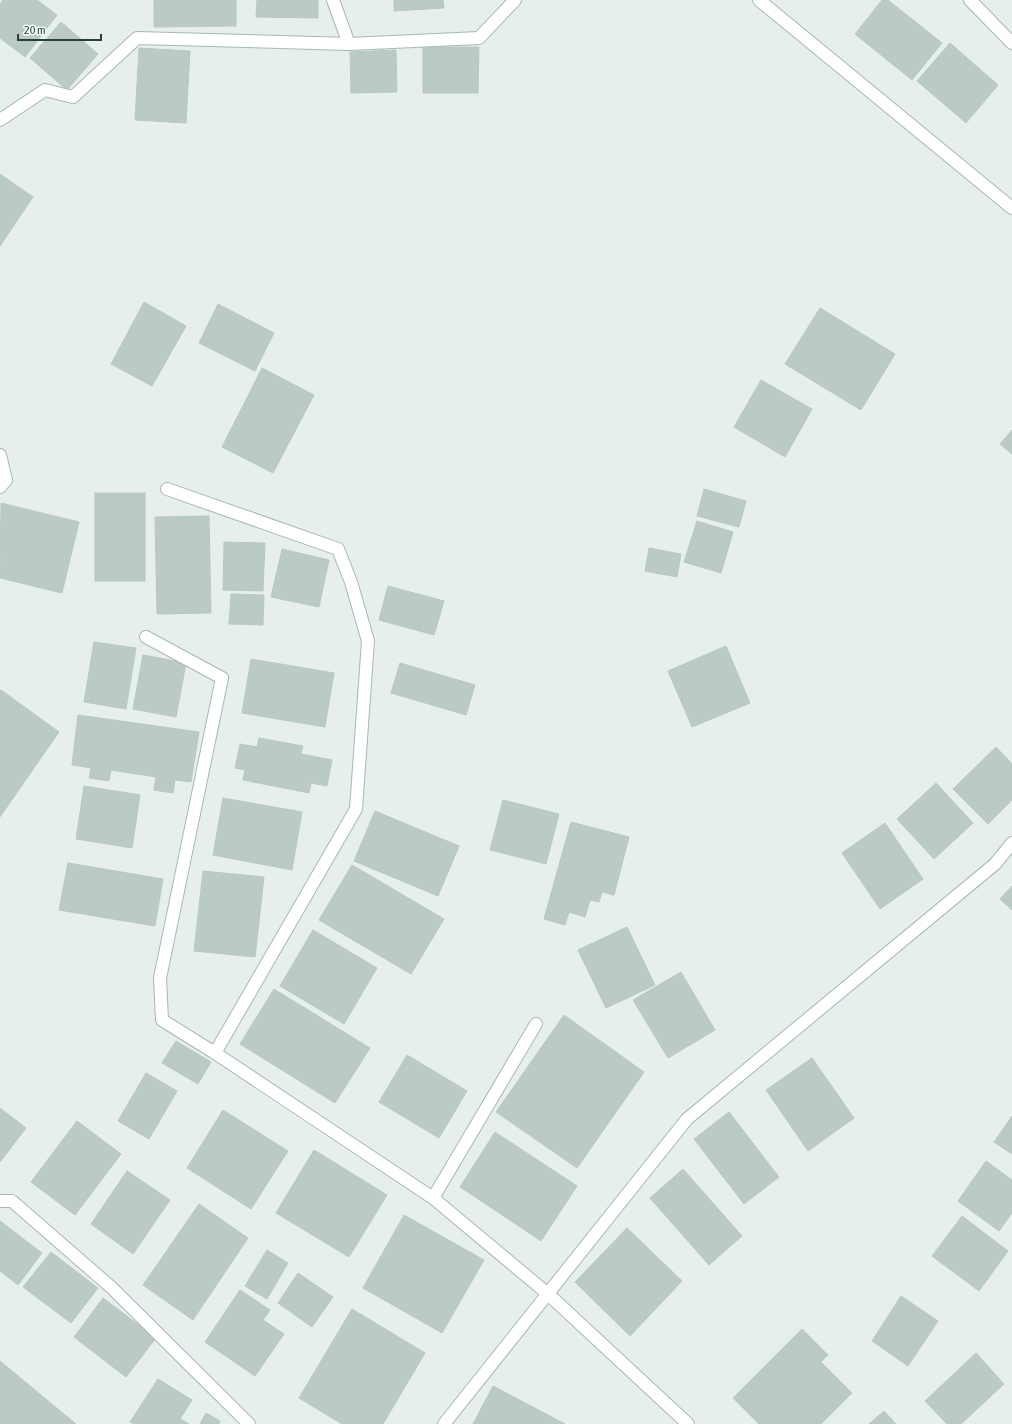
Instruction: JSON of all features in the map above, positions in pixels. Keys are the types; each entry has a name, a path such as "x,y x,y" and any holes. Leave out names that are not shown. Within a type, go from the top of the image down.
{"street":[{"path":"333,0 349,44"},
{"path":"0,120 45,90 73,97 137,38 349,44 478,38 515,0"},
{"path":"760,0 1012,208"},
{"path":"970,0 1012,43"},
{"path":"0,454 6,480 0,487"},
{"path":"167,489 338,549 368,641 356,810 216,1053"},
{"path":"146,637 222,678 160,978 162,1020 216,1053 433,1198 548,1294 688,1424"},
{"path":"444,1424 687,1120 995,864 1012,843"},
{"path":"433,1198 536,1024"},
{"path":"0,1202 12,1201 112,1288 249,1424"}],"building":[{"path":"3,0 37,0 57,15 25,57 0,38 0,4"},
{"path":"154,0 236,0 236,26 154,27"},
{"path":"257,0 318,0 318,18 256,17"},
{"path":"394,0 443,0 444,8 394,11"},
{"path":"882,0 888,0 942,43 912,80 855,34"},
{"path":"61,22 98,54 67,90 30,58"},
{"path":"950,43 998,85 966,123 917,81"},
{"path":"423,47 479,47 478,93 423,93"},
{"path":"139,48 190,51 186,123 135,120"},
{"path":"396,50 397,92 351,93 350,52"},
{"path":"0,174 33,197 0,246"},
{"path":"144,302 186,326 152,386 111,364"},
{"path":"218,304 274,333 255,371 199,343"},
{"path":"820,308 895,354 861,410 785,364"},
{"path":"262,368 314,395 273,473 222,447"},
{"path":"761,380 812,409 785,457 734,427"},
{"path":"1012,430 1012,454 1000,444"},
{"path":"704,489 746,501 739,527 697,516"},
{"path":"95,493 145,493 145,581 95,581"},
{"path":"1,503 79,522 62,593 0,578"},
{"path":"209,516 211,613 157,614 155,517"},
{"path":"697,521 733,532 721,573 684,562"},
{"path":"224,542 265,543 263,591 223,590"},
{"path":"649,548 681,554 677,577 645,571"},
{"path":"282,549 329,560 319,607 271,597"},
{"path":"388,586 444,601 434,635 379,620"},
{"path":"231,594 264,595 263,625 229,624"},
{"path":"94,642 136,648 126,709 84,702"},
{"path":"726,646 750,703 692,727 668,671"},
{"path":"143,655 186,663 176,717 133,709"},
{"path":"251,659 334,673 325,727 242,713"},
{"path":"400,663 475,685 466,715 391,693"},
{"path":"1,690 59,732 0,817 0,691"},
{"path":"78,715 199,732 191,782 175,780 173,793 154,790 156,777 111,770 109,781 89,778 91,768 72,765"},
{"path":"259,738 303,746 301,754 332,760 327,786 311,783 309,793 243,780 245,770 235,768 240,744 257,747"},
{"path":"996,747 1012,764 1012,800 988,824 953,789"},
{"path":"936,783 973,823 934,859 897,819"},
{"path":"84,786 140,795 132,848 76,839"},
{"path":"223,798 302,812 292,870 213,855"},
{"path":"503,800 559,814 546,864 490,850"},
{"path":"375,811 459,846 438,896 354,861"},
{"path":"571,822 629,837 614,895 602,892 599,902 590,900 585,917 569,912 565,925 544,919"},
{"path":"885,823 923,879 880,909 842,853"},
{"path":"68,863 163,879 155,926 59,910"},
{"path":"352,865 444,919 411,974 319,920"},
{"path":"203,871 264,877 255,957 194,951"},
{"path":"1012,886 1012,910 1000,899"},
{"path":"627,927 655,985 606,1008 578,950"},
{"path":"313,930 377,968 344,1024 280,986"},
{"path":"681,972 715,1030 668,1058 633,1000"},
{"path":"274,989 370,1048 335,1103 240,1044"},
{"path":"564,1015 644,1072 577,1168 496,1112"},
{"path":"176,1041 211,1062 198,1084 162,1063"},
{"path":"407,1055 467,1091 439,1138 379,1102"},
{"path":"812,1058 854,1118 808,1151 766,1090"},
{"path":"146,1073 177,1091 149,1139 118,1121"},
{"path":"0,1108 26,1128 0,1162"},
{"path":"223,1110 288,1151 251,1209 187,1168"},
{"path":"729,1112 779,1177 744,1204 694,1139"},
{"path":"1012,1116 1012,1154 994,1142"},
{"path":"77,1121 121,1154 75,1215 31,1182"},
{"path":"495,1132 577,1186 541,1241 460,1187"},
{"path":"314,1150 387,1195 349,1257 276,1213"},
{"path":"986,1161 1012,1180 1012,1213 999,1231 958,1201"},
{"path":"683,1169 742,1236 709,1265 650,1198"},
{"path":"127,1171 170,1200 133,1254 91,1224"},
{"path":"199,1204 248,1238 193,1320 143,1285"},
{"path":"404,1215 484,1260 442,1333 363,1288"},
{"path":"962,1216 1008,1251 979,1291 932,1256"},
{"path":"0,1221 42,1253 18,1285 0,1271"},
{"path":"627,1228 682,1281 630,1336 575,1282"},
{"path":"267,1250 288,1263 267,1299 245,1286"},
{"path":"51,1252 98,1288 71,1323 23,1287"},
{"path":"298,1273 333,1297 312,1327 278,1303"},
{"path":"240,1290 270,1310 263,1320 284,1334 255,1376 205,1342"},
{"path":"901,1296 938,1321 908,1366 872,1341"},
{"path":"103,1298 156,1338 126,1377 74,1337"},
{"path":"352,1309 425,1353 383,1424 342,1424 299,1398"},
{"path":"802,1329 828,1355 821,1362 852,1393 821,1424 759,1424 733,1398"},
{"path":"976,1353 1004,1384 961,1424 947,1424 925,1401"},
{"path":"0,1361 76,1424 0,1424"},
{"path":"158,1379 192,1400 180,1419 189,1424 134,1424 130,1422"},
{"path":"493,1386 565,1424 473,1424"},
{"path":"884,1411 896,1424 869,1424"},
{"path":"206,1413 220,1421 219,1424 200,1424"}]}
